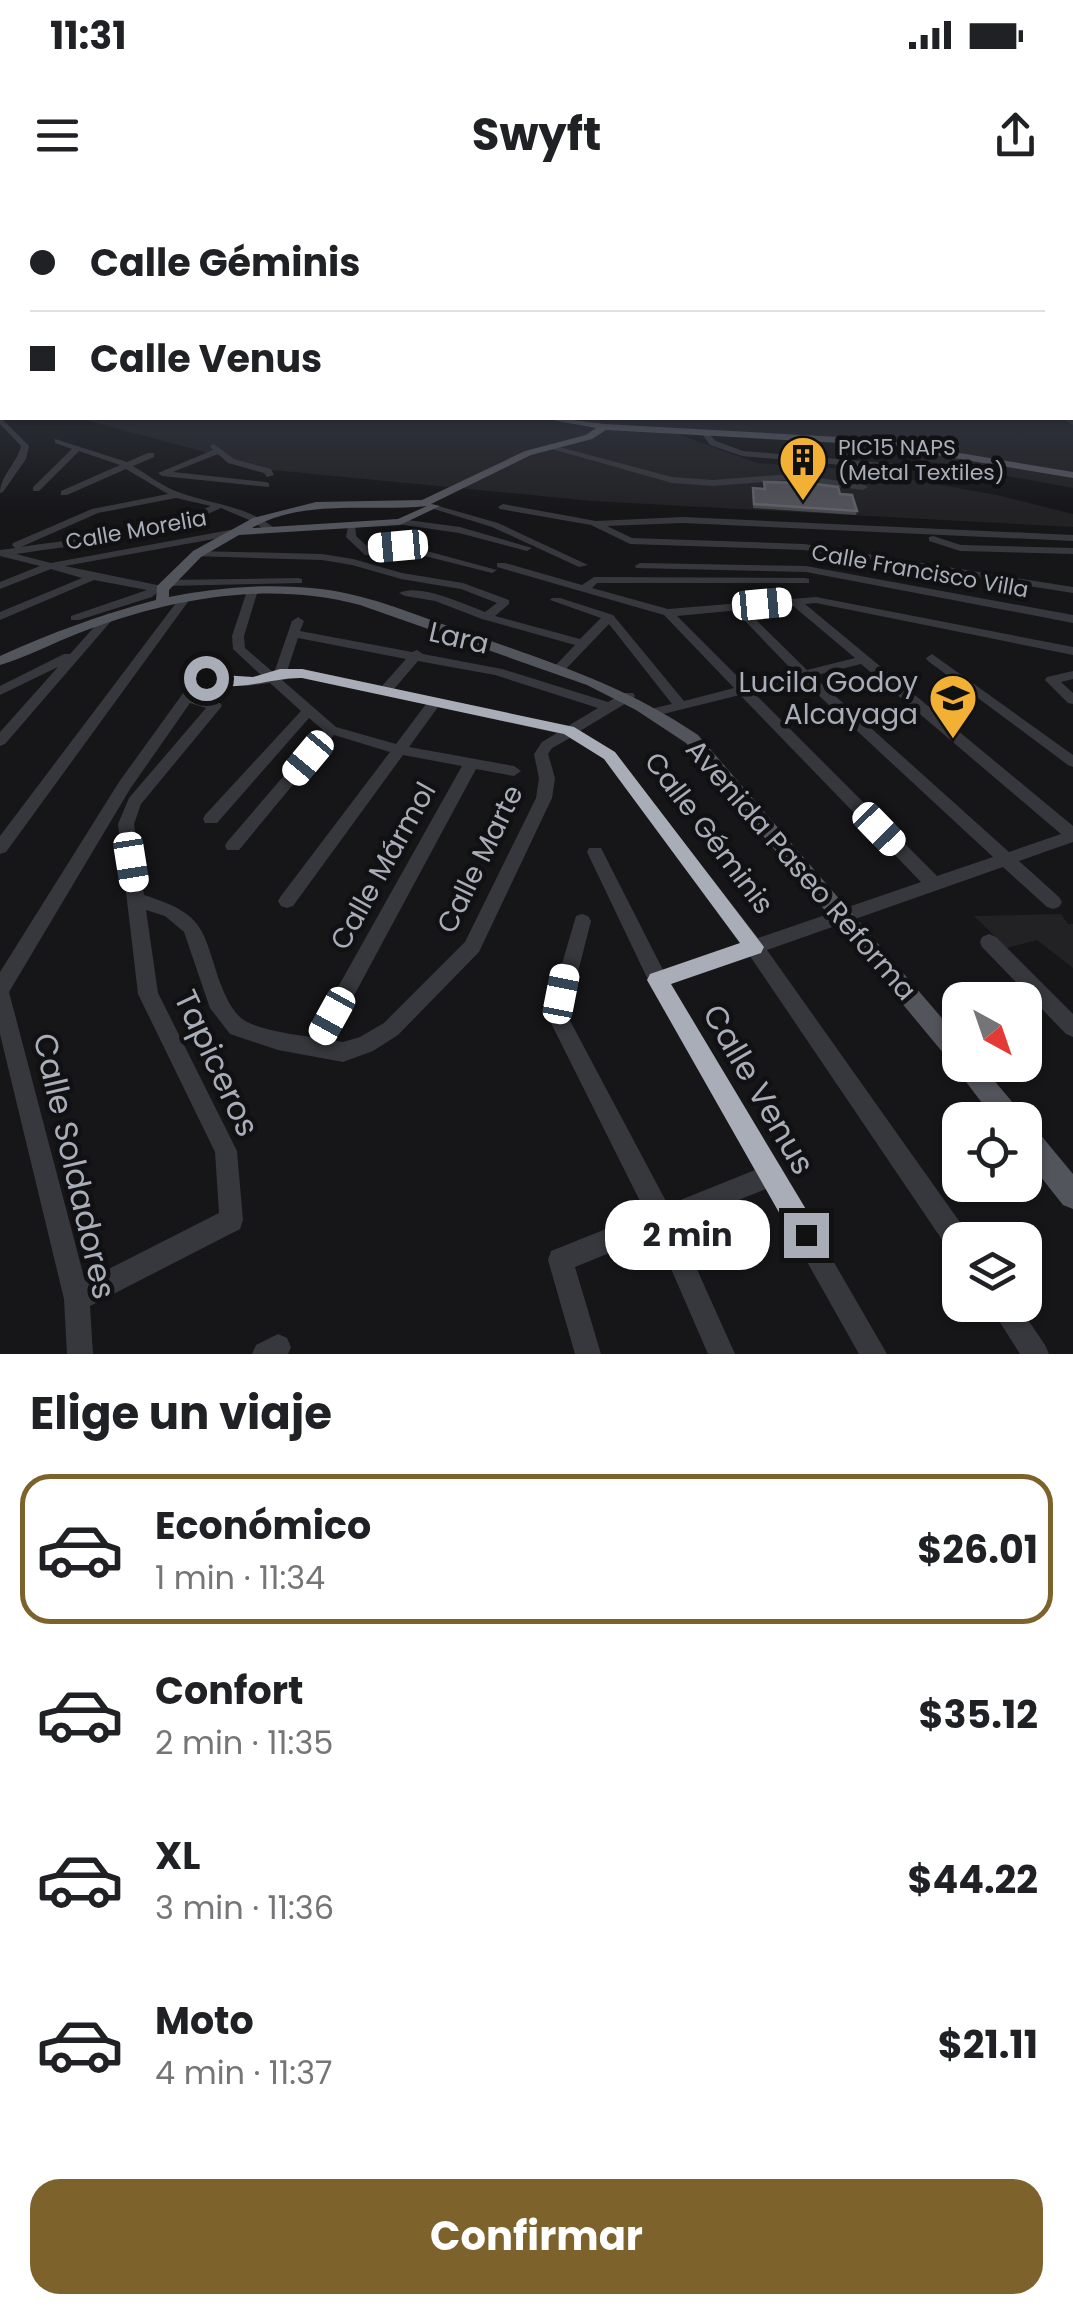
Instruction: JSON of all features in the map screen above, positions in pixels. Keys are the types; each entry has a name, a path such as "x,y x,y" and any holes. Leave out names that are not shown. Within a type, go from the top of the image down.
{"main road":[{"path":"562,420 876,442 1073,473"},
{"path":"577,420 606,425 873,436 1073,473"},
{"path":"230,533 400,522 455,490 551,446 590,437 606,425"},
{"path":"162,590 197,554 257,520 316,505 431,504"},
{"name":"Avenida Paseo Reforma","path":"0,661 109,617 162,590 186,598 276,588 328,593 558,668 628,696 692,739 942,1036"},
{"path":"980,1082 997,1102"},
{"path":"1042,1157 1073,1195"}],"street":[{"path":"0,490 22,459 25,446 5,420"},
{"path":"704,431 713,442 742,452 896,467"},
{"path":"58,442 124,464 176,495 221,505 271,530"},
{"path":"551,446 672,480 713,483 789,477 863,487"},
{"path":"147,478 214,447 231,461 268,471 268,480 162,473"},
{"path":"36,489 76,449"},
{"path":"64,493 151,455"},
{"path":"45,479 85,484"},
{"path":"0,553 94,511 176,495"},
{"path":"140,503 145,518"},
{"path":"431,504 582,564"},
{"path":"0,553 98,539 194,517 221,505"},
{"path":"503,507 594,524 683,520 1073,538"},
{"path":"683,520 684,543"},
{"path":"29,521 41,534"},
{"path":"400,522 531,545"},
{"path":"352,524 352,537 362,549 401,576"},
{"path":"594,524 630,541 804,546 1073,590"},
{"path":"806,524 806,575 816,600"},
{"name":"Calle Morelia","path":"50,566 230,533"},
{"path":"915,533 960,548"},
{"path":"883,538 960,548 1073,551"},
{"path":"463,586 531,545"},
{"path":"362,549 398,546 668,614 816,600 1073,651"},
{"path":"0,553 93,578 162,590 298,581"},
{"path":"197,554 322,557 463,586 504,602 486,617"},
{"path":"0,586 50,566"},
{"name":"Calle Francisco Villa","path":"583,590 594,580 643,573 806,575 914,587 1073,618"},
{"path":"0,616 93,578"},
{"path":"1056,588 1073,582"},
{"path":"914,587 922,619"},
{"path":"75,618 162,590"},
{"path":"252,590 238,636 239,649 274,675 308,712 331,730 400,750 514,771"},
{"path":"405,593 437,598 486,617 581,643"},
{"path":"0,848 186,598"},
{"path":"556,600 609,617 680,706"},
{"path":"794,601 1073,836"},
{"path":"668,614 934,884"},
{"path":"0,741 109,617"},
{"path":"558,668 609,617"},
{"path":"750,620 803,674 1053,902"},
{"name":"Lara","path":"274,675 297,627 497,672 609,707"},
{"path":"0,691 77,652"},
{"path":"385,691 417,654"},
{"path":"932,658 1073,762"},
{"path":"655,712 864,660"},
{"name":"Calle Géminis","path":"186,698 198,681 206,678 254,682 274,675 302,674 569,730 609,755 754,947 945,1222"},
{"path":"1073,675 1052,680 1073,700"},
{"name":"Calle Marte","path":"137,900 171,911 192,928 220,1008 238,1028 343,1052 366,1044 391,1029 472,947 544,798 547,778 541,754 569,730 628,696"},
{"path":"0,991 124,786 186,698"},
{"name":"Tapiceros","path":"77,1299 232,1220 226,1151 148,994 126,824 134,802 215,706 186,698"},
{"path":"287,901 435,702"},
{"path":"212,819 308,712"},
{"path":"233,846 331,730"},
{"name":"Calle Mármol","path":"315,1048 471,764"},
{"path":"124,786 145,789"},
{"path":"658,980 1073,836"},
{"name":"Calle Venus","path":"595,852 658,980 874,1354"},
{"path":"582,921 557,1014 662,1219 722,1354"},
{"path":"988,942 1073,1028"},
{"name":"Calle Soldadores","path":"0,991 77,1299 80,1354"},
{"path":"588,1354 560,1260 772,1176"},
{"path":"1014,1322 1036,1354"}],"shaded area":[{"path":"85,420 1073,420 1073,488 915,459 919,452 875,443 672,432 757,463 858,470 997,495 1073,514 1073,527 592,501 272,470"},
{"path":"1061,914 1068,924 1073,924 1073,968 1037,940 1007,948 974,916"}],"building":[{"name":"PIC15 NAPS (Metal Textiles)","path":"764,482 838,487 840,494 852,495 857,511 754,504 753,488 765,489"}],"place":[{"name":"PIC15 NAPS (Metal Textiles)","path":"803,502"},
{"name":"Lucila Godoy Alcayaga","path":"953,740"}],"route":[{"path":"206,678 254,682 280,673 302,674 569,730 609,755 754,947 658,980 806,1235"}]}
